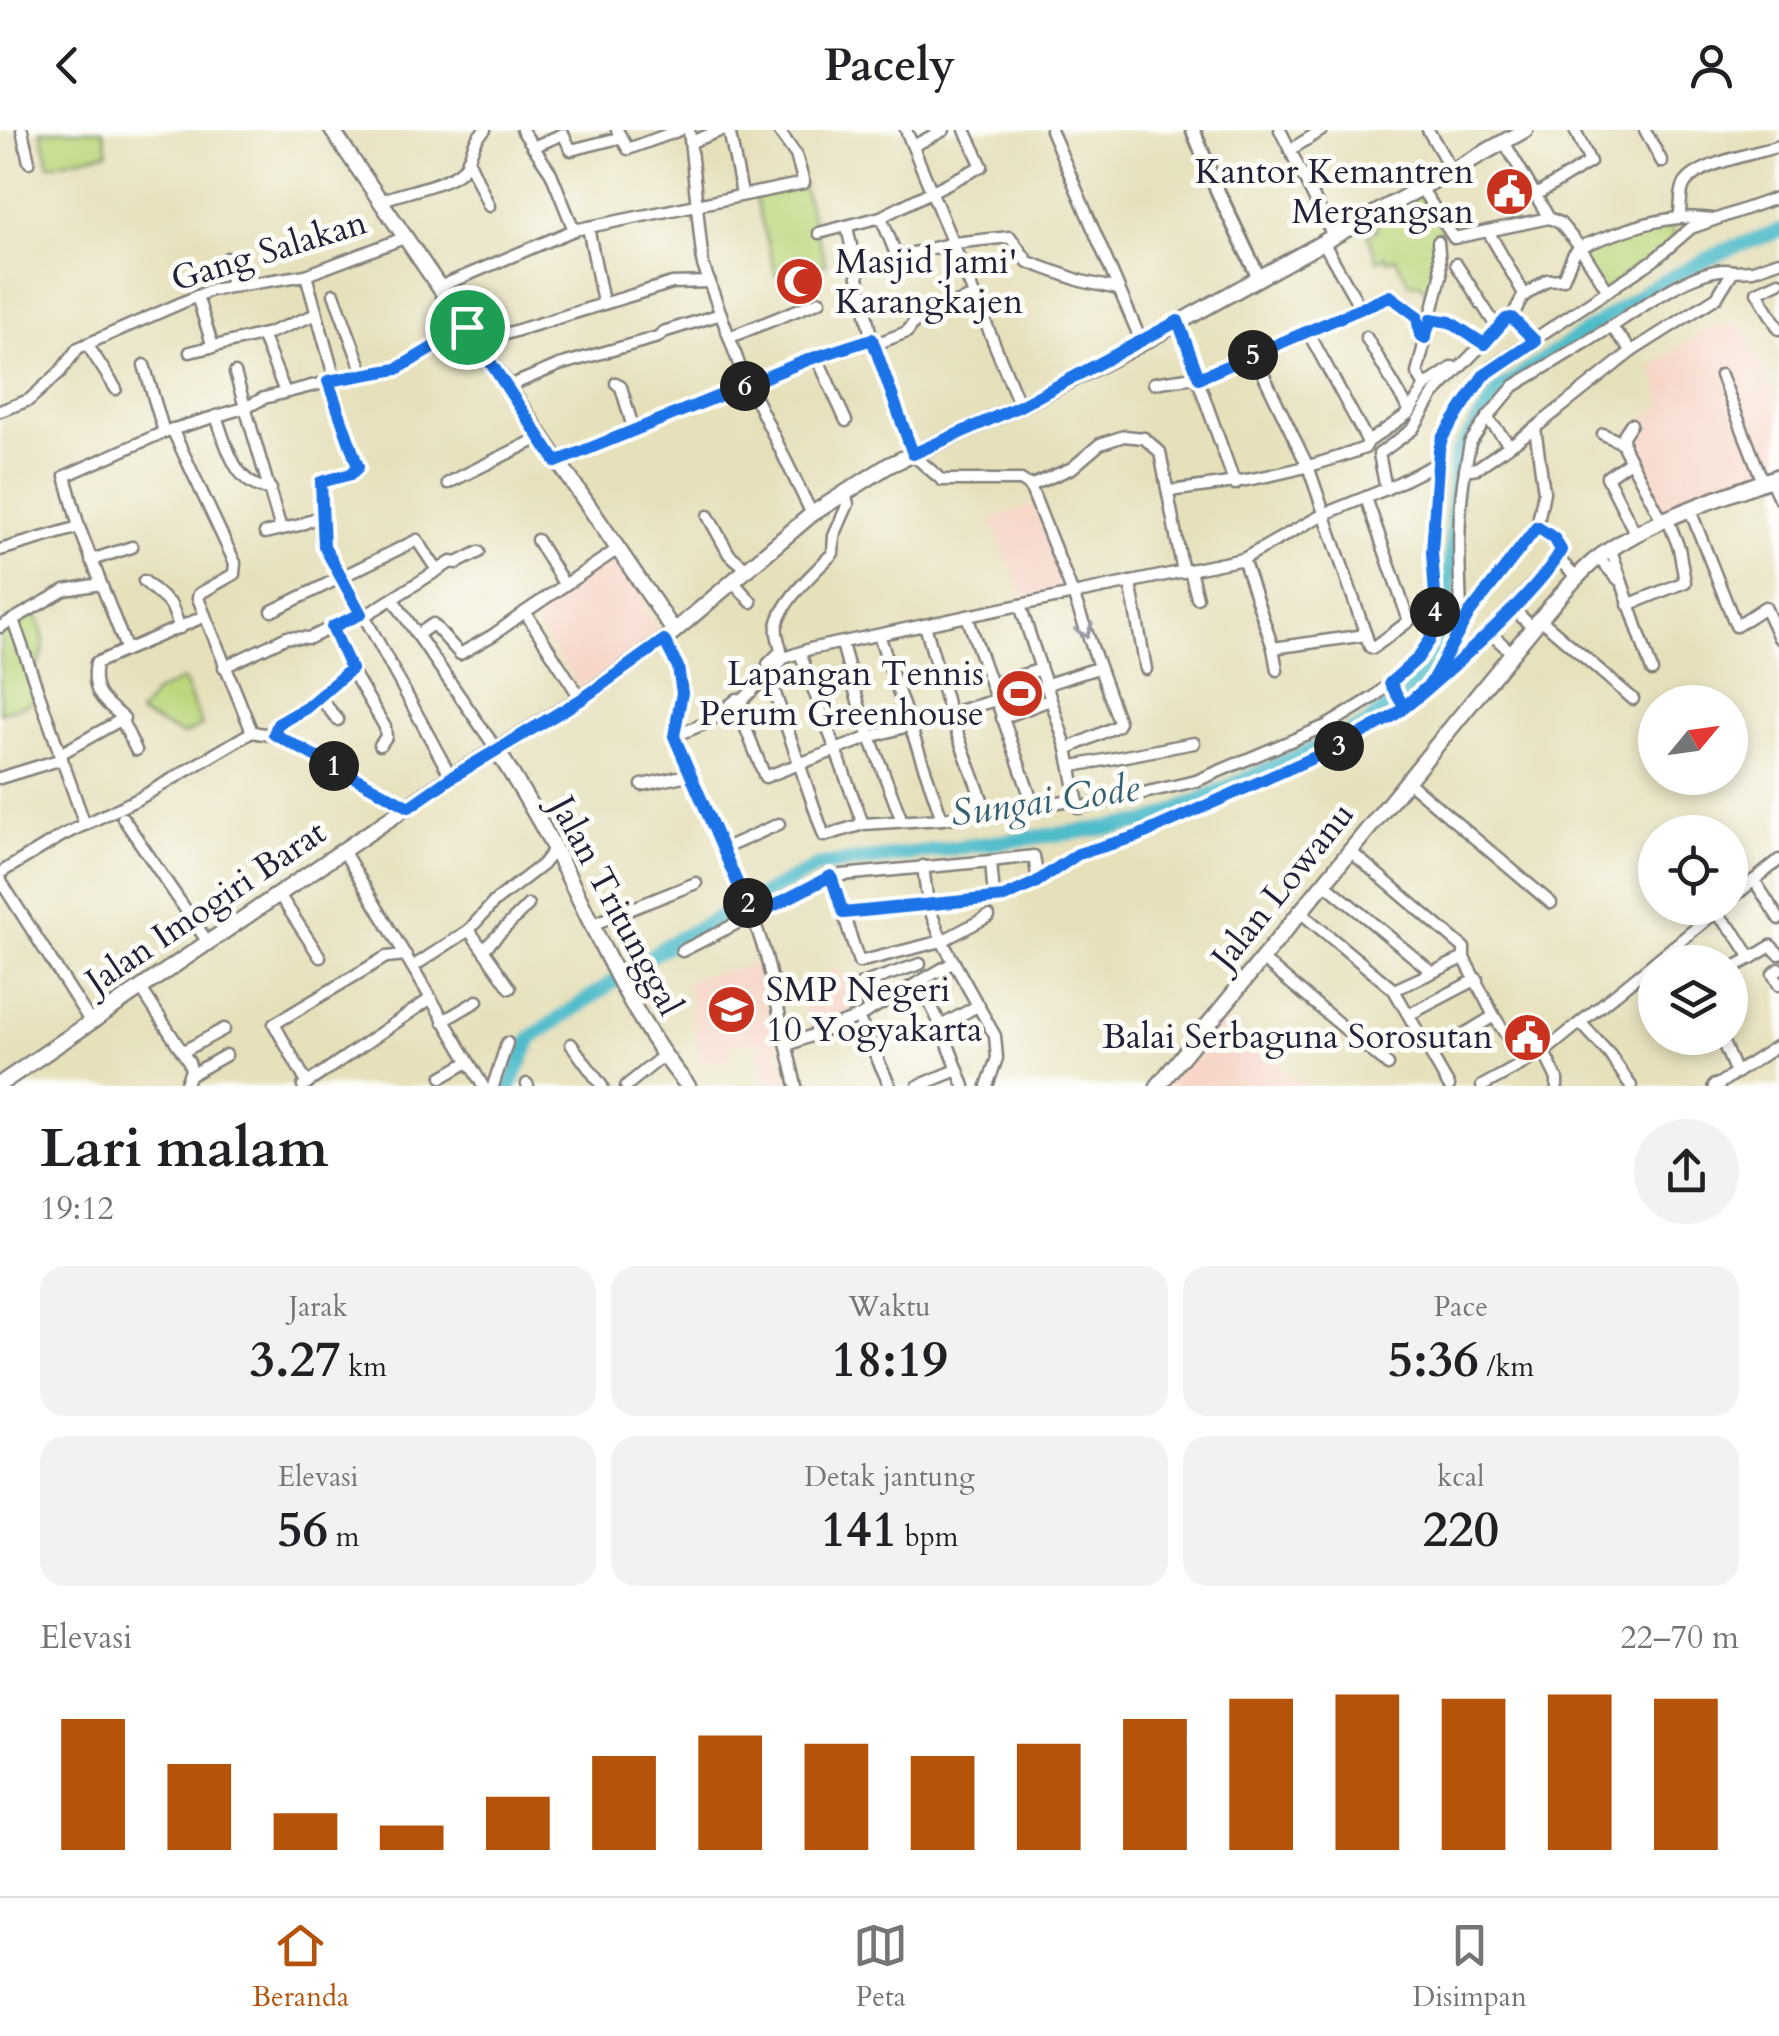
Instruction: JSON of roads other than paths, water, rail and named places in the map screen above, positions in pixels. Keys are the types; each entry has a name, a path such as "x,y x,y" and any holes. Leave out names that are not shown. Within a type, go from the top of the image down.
{"main road":[{"path":"332,130 618,549 669,636"},
{"name":"Jalan Imogiri Barat","path":"0,1084 452,777 582,699 669,636 812,514 845,493 913,454 1020,406 1142,343 1525,130"},
{"name":"Jalan Lowanu","path":"1158,1086 1577,576 1636,535 1771,479"},
{"name":"Jalan Tritunggal","path":"497,750 555,849 622,986 663,1056 688,1086"}],"street":[{"path":"22,130 30,162"},
{"path":"380,201 452,176 464,168 475,138 485,130"},
{"path":"522,130 551,173 574,230"},
{"path":"533,146 563,134 571,150 618,134 628,148 680,130"},
{"path":"742,194 725,130 690,136 703,265 748,384 812,514"},
{"path":"439,287 574,230 804,183 796,154 778,130"},
{"path":"906,130 1020,406"},
{"path":"913,146 944,130"},
{"path":"819,233 880,218 982,166 966,130"},
{"path":"1052,130 1142,343"},
{"path":"1193,130 1258,276"},
{"path":"1280,130 1361,309"},
{"path":"1290,150 1322,130"},
{"path":"1428,130 1452,171"},
{"path":"1536,195 1590,162 1574,130"},
{"path":"1645,130 1662,162"},
{"path":"1504,142 1549,218"},
{"path":"1679,217 1685,183 1696,173 1779,146"},
{"path":"468,158 490,206"},
{"path":"1421,188 1454,238 1549,218 1560,223 1608,292"},
{"path":"1020,605 1072,766 1079,808 1176,787 1347,716 1391,685 1430,640 1436,610 1432,552 1436,465 1442,438 1483,376 1654,260 1684,232 1779,197"},
{"path":"1386,488 1378,454 1413,429 1434,394 1512,318 1524,296 1547,280 1563,279 1580,248 1653,222 1679,217 1716,220"},
{"path":"880,218 897,257 953,243 1010,236 1028,262 1118,289"},
{"path":"588,227 603,302"},
{"path":"847,227 872,342 913,454 942,480 1021,480 1030,486 1119,723 1067,749"},
{"path":"1488,230 1524,296"},
{"name":"Gang Salakan","path":"0,411 28,400 60,372 76,349 197,296 231,286 306,275 404,238"},
{"path":"1425,386 1417,373 1441,276 1438,242"},
{"path":"228,258 231,286"},
{"path":"1469,614 1461,610 1458,544 1457,514 1464,470 1470,442 1514,386 1704,274 1722,268 1753,270 1779,261"},
{"path":"1456,264 1498,330"},
{"path":"1464,470 1477,468 1536,428 1632,351 1717,297 1733,271"},
{"path":"306,275 358,467 351,474 321,482 324,546 452,777"},
{"path":"476,342 672,283 710,282"},
{"path":"1779,282 1752,292 1779,330"},
{"path":"334,294 364,375"},
{"path":"197,296 213,347"},
{"path":"556,462 748,384 907,332 918,317 975,296"},
{"path":"1154,383 1199,378 1392,296 1417,316 1420,335 1425,338"},
{"path":"730,337 820,301"},
{"path":"190,352 262,335 317,314"},
{"path":"507,388 559,365 658,337 721,314"},
{"path":"1512,318 1535,341"},
{"path":"1431,319 1450,322 1484,344"},
{"path":"1178,321 1235,484"},
{"path":"126,648 91,560 64,476 168,430 285,392 397,369 467,327"},
{"path":"1611,327 1632,351"},
{"path":"1308,332 1368,442"},
{"path":"262,335 285,392"},
{"path":"1366,338 1410,412"},
{"path":"87,344 116,389"},
{"path":"1254,355 1308,469 1370,648 1374,648 1409,621 1366,498"},
{"path":"816,359 846,421"},
{"path":"1168,491 1235,484 1308,469 1365,448 1410,412 1425,386 1463,364"},
{"path":"144,365 168,430 235,563 234,574 198,594 251,727"},
{"path":"235,373 281,529"},
{"path":"1722,375 1779,498"},
{"path":"616,383 634,431"},
{"path":"216,416 240,474 256,487 270,489"},
{"path":"1487,418 1509,444"},
{"path":"1622,442 1631,424"},
{"path":"1430,684 1469,614 1537,527 1544,488 1536,428"},
{"path":"1606,434 1622,442 1666,521 1679,548 1685,582 1628,605"},
{"path":"1030,486 1072,468 1100,444 1124,436 1144,438 1160,452 1187,571 1197,598"},
{"path":"448,483 540,437"},
{"path":"1630,461 1607,478 1636,535"},
{"path":"996,700 870,737 765,778 737,706 784,658 1243,559 1322,515 1432,466"},
{"path":"674,736 719,716 781,651 776,626 796,591 833,553 834,536 848,504 845,493"},
{"path":"1690,510 1736,626 1765,607 1779,638"},
{"path":"264,534 322,515"},
{"path":"708,516 729,554 746,568"},
{"path":"0,550 80,527"},
{"path":"843,913 1004,897 1038,881 1078,854 1138,836 1333,749 1430,684 1512,608 1561,550 1537,527"},
{"path":"272,610 419,539 437,570"},
{"path":"538,540 564,584"},
{"path":"91,560 132,546"},
{"path":"418,635 434,624 460,654 493,636 618,549"},
{"path":"224,667 287,638 310,638 362,615 394,600 437,570 480,552"},
{"path":"1604,554 1619,580 1652,670"},
{"path":"1557,558 1577,576"},
{"path":"1243,559 1273,648 1276,670"},
{"path":"732,580 752,602"},
{"path":"144,581 170,606 180,628"},
{"path":"1130,582 1146,669"},
{"path":"0,627 68,590 100,584"},
{"path":"394,600 497,750"},
{"path":"1512,608 1633,700"},
{"path":"525,612 582,699"},
{"path":"967,616 1034,807"},
{"path":"136,750 122,721 123,715 102,702 96,687 96,663 204,617"},
{"path":"13,620 85,825"},
{"path":"925,625 950,714 987,813"},
{"path":"332,627 385,727 386,737 380,745"},
{"path":"1488,632 1512,654"},
{"path":"879,635 942,819"},
{"path":"1273,648 1366,635"},
{"path":"669,636 682,693 674,736 743,890 766,956 796,1086"},
{"path":"842,644 870,737 902,821"},
{"path":"800,653 863,824"},
{"path":"1044,685 1098,668"},
{"path":"275,730 320,698 351,669"},
{"path":"990,684 1040,670"},
{"path":"768,673 824,836 863,824 942,819 1065,801"},
{"path":"1391,685 1403,704"},
{"path":"320,698 338,720"},
{"path":"1002,718 1050,700"},
{"path":"0,778 61,756 122,721"},
{"path":"90,1021 0,876 85,825 140,798 251,727 275,730 409,807"},
{"path":"1072,766 1194,742"},
{"path":"642,785 692,774"},
{"path":"1407,781 1551,903"},
{"path":"123,818 207,941"},
{"path":"725,848 778,824"},
{"path":"414,966 470,930 490,906 542,865 555,849"},
{"path":"344,852 483,1086"},
{"path":"1350,852 1459,942 1494,1016 1524,1063"},
{"path":"682,951 831,876 1034,856 1038,881"},
{"path":"1748,885 1779,860"},
{"path":"991,861 994,898"},
{"path":"924,866 928,905 942,940 993,1028 998,1050 986,1086"},
{"path":"831,876 859,962 942,940 989,916"},
{"path":"1754,880 1779,919"},
{"path":"592,925 696,883"},
{"path":"1324,883 1432,972"},
{"path":"278,893 320,957"},
{"path":"484,949 528,905"},
{"path":"490,906 507,926"},
{"path":"1300,912 1394,990 1449,1086"},
{"path":"1677,945 1700,925"},
{"path":"1730,925 1750,958 1771,946 1779,954"},
{"path":"470,930 510,988"},
{"path":"326,1086 309,1082 274,1024 386,958 406,954"},
{"path":"1262,958 1388,1064"},
{"path":"1394,990 1464,958"},
{"path":"788,1045 864,1014 954,962"},
{"path":"890,1086 864,1014 861,984 920,964"},
{"path":"1779,969 1773,974 1779,986"},
{"path":"1482,1086 1544,1052 1638,977"},
{"path":"1410,1014 1477,980"},
{"path":"920,983 964,1086"},
{"path":"140,987 184,1052 191,1068 186,1082"},
{"path":"309,1082 430,999"},
{"path":"443,1021 477,1001"},
{"path":"941,1026 980,1005"},
{"path":"1432,1052 1494,1016"},
{"path":"1581,1023 1610,1054 1632,1086"},
{"path":"184,1052 224,1029"},
{"path":"493,1086 506,1042"},
{"path":"571,1044 602,1086"},
{"path":"1716,1086 1779,1045"},
{"path":"1544,1052 1558,1078 1556,1086"},
{"path":"186,1082 226,1055"},
{"path":"1729,1055 1736,1073"},
{"path":"626,1086 663,1056"},
{"path":"442,1078 468,1062"},
{"path":"918,1086 956,1070"}],"waterway":[{"name":"Sungai Code","path":"510,1086 531,1038 667,945 818,866 1150,822 1366,725 1432,668 1446,637 1457,455 1499,390 1651,288 1726,250 1779,231"}],"place":[{"name":"Kantor Kemantren Mergangsan","path":"1509,192"},
{"name":"Masjid Jami' Karangkajen","path":"800,282"},
{"name":"Lapangan Tennis Perum Greenhouse","path":"1019,694"},
{"name":"SMP Negeri 10 Yogyakarta","path":"731,1010"},
{"name":"Balai Serbaguna Sorosutan","path":"1528,1037"}]}
